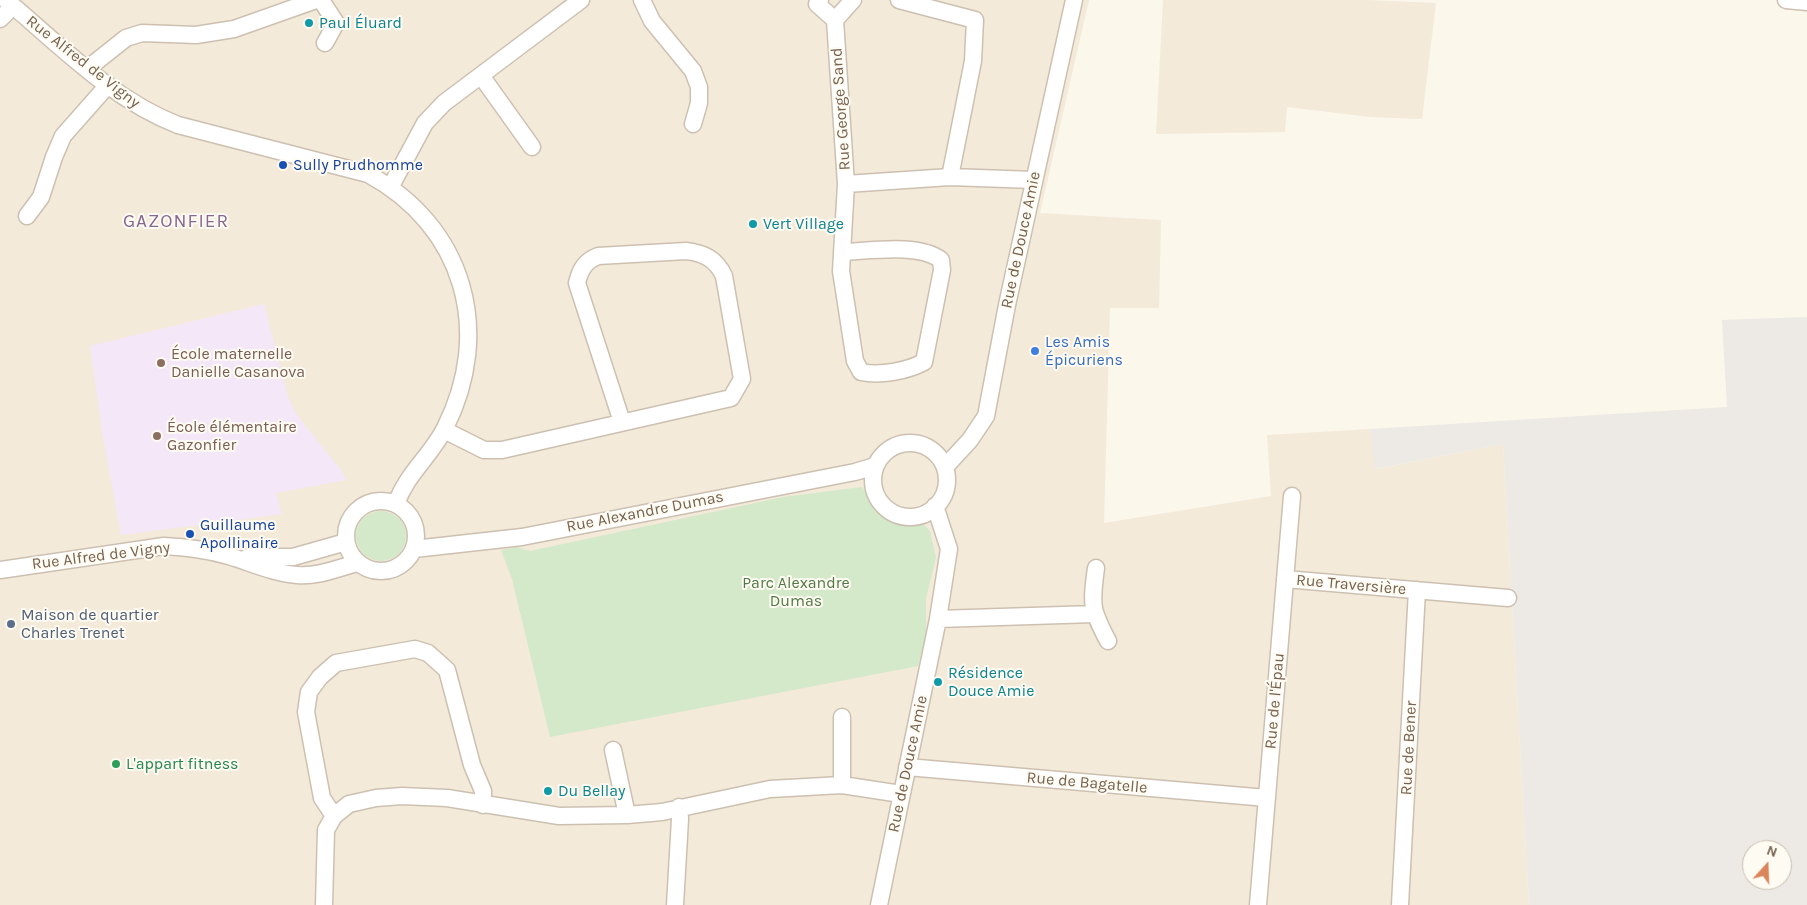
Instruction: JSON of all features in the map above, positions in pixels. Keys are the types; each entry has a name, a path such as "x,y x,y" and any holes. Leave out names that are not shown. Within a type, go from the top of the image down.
{"street":[{"path":"88,69 126,38 142,33 196,35 234,29 316,0"},
{"path":"321,0 336,24 325,43"},
{"path":"390,186 425,123 444,103 482,77 581,0"},
{"path":"642,0 652,21 693,71 699,87 699,103 693,124"},
{"path":"820,0 817,4 835,20 853,0"},
{"path":"899,0 975,20 973,61 950,177"},
{"name":"Rue de Douce Amie","path":"945,467 970,440 986,416 1034,180 1074,0"},
{"path":"1786,0 1807,2"},
{"path":"0,19 10,3"},
{"name":"Rue Alfred de Vigny","path":"10,3 88,69 136,106 178,125 368,174 390,186 424,216 450,256 465,299 468,346 466,371 456,403 444,430 404,484 396,504"},
{"name":"Rue George Sand","path":"835,20 846,184 950,177 1034,180"},
{"path":"482,77 532,147"},
{"path":"27,216 41,197 63,136 108,85"},
{"path":"842,252 919,250 932,253 941,260 942,270 924,362 914,367 874,375 861,372 855,362 841,271 842,252 846,184"},
{"path":"444,430 484,450 502,450 622,422 722,402 731,398 738,389 742,379 724,276 718,264 699,253 686,251 598,256 590,260 579,274 577,283 622,422"},
{"path":"904,443 916,443 928,448 938,456 945,467 947,482 943,496 936,506 925,513 913,516 900,516 880,502 874,491 872,478 875,466 882,455 892,447 904,443"},
{"name":"Rue Alexandre Dumas","path":"414,549 522,536 855,472 875,466"},
{"name":"Rue de l'Épau","path":"1258,905 1292,496"},
{"path":"384,500 396,504 408,513 414,524 416,536 414,549 409,558 399,566 388,570 368,569 357,563 350,553 346,542 347,525 356,510 372,501 384,500"},
{"name":"Rue de Douce Amie","path":"879,905 938,619 949,549 936,506"},
{"name":"Rue Alfred de Vigny","path":"230,557 293,557 346,542"},
{"name":"Rue Alfred de Vigny","path":"0,570 164,546 190,547 270,570 298,575 324,572 357,563"},
{"path":"1096,568 1092,595 1094,614 1108,642"},
{"name":"Rue Traversière","path":"1285,580 1508,598"},
{"name":"Rue de Bener","path":"1400,905 1417,590"},
{"path":"938,619 1094,614"},
{"path":"334,816 322,798 306,712 309,692 320,677 336,663 415,649 428,653 447,670 472,765 483,791 483,805"},
{"path":"842,717 842,785"},
{"path":"614,750 627,815"},
{"name":"Rue de Bagatelle","path":"907,767 1267,798"},
{"path":"324,905 326,830 334,816 349,804 376,798 402,796 447,798 559,816 627,815 770,789 842,785 901,794"},
{"path":"675,905 679,807"}],"shaded area":[{"path":"0,0 1089,0 1040,213 1161,220 1159,308 1110,308 1104,523 1271,496 1267,435 1370,429 1376,469 1503,444 1529,905 0,905"},
{"path":"1163,0 1368,0 1436,3 1422,119 1370,117 1287,107 1285,132 1156,134"},
{"path":"264,304 288,397 296,414 341,470 346,480 276,493 282,514 121,535 102,431 90,346"},
{"path":"1807,317 1807,905 1529,905 1503,444 1375,469 1370,429 1727,407 1722,320"}],"green space":[{"name":"Parc Alexandre Dumas","path":"862,487 875,503 888,514 903,521 923,524 930,531 936,557 926,599 926,634 918,666 550,737 512,579 501,550 517,547 530,551 783,497"},
{"path":"381,511 399,518 406,536 399,554 381,561 363,554 356,536 363,518"}],"place":[{"name":"Paul Éluard","path":"309,23"},
{"name":"Sully Prudhomme","path":"283,165"},
{"name":"Vert Village","path":"753,224"},
{"name":"Les Amis Épicuriens","path":"1035,351"},
{"name":"École maternelle Danielle Casanova","path":"161,363"},
{"name":"École élémentaire Gazonfier","path":"157,436"},
{"name":"Guillaume Apollinaire","path":"190,534"},
{"name":"Maison de quartier Charles Trenet","path":"11,624"},
{"name":"Résidence Douce Amie","path":"938,682"},
{"name":"L'appart fitness","path":"116,764"},
{"name":"Du Bellay","path":"548,791"}],"district":[{"name":"GAZONFIER","path":"176,222"}]}
